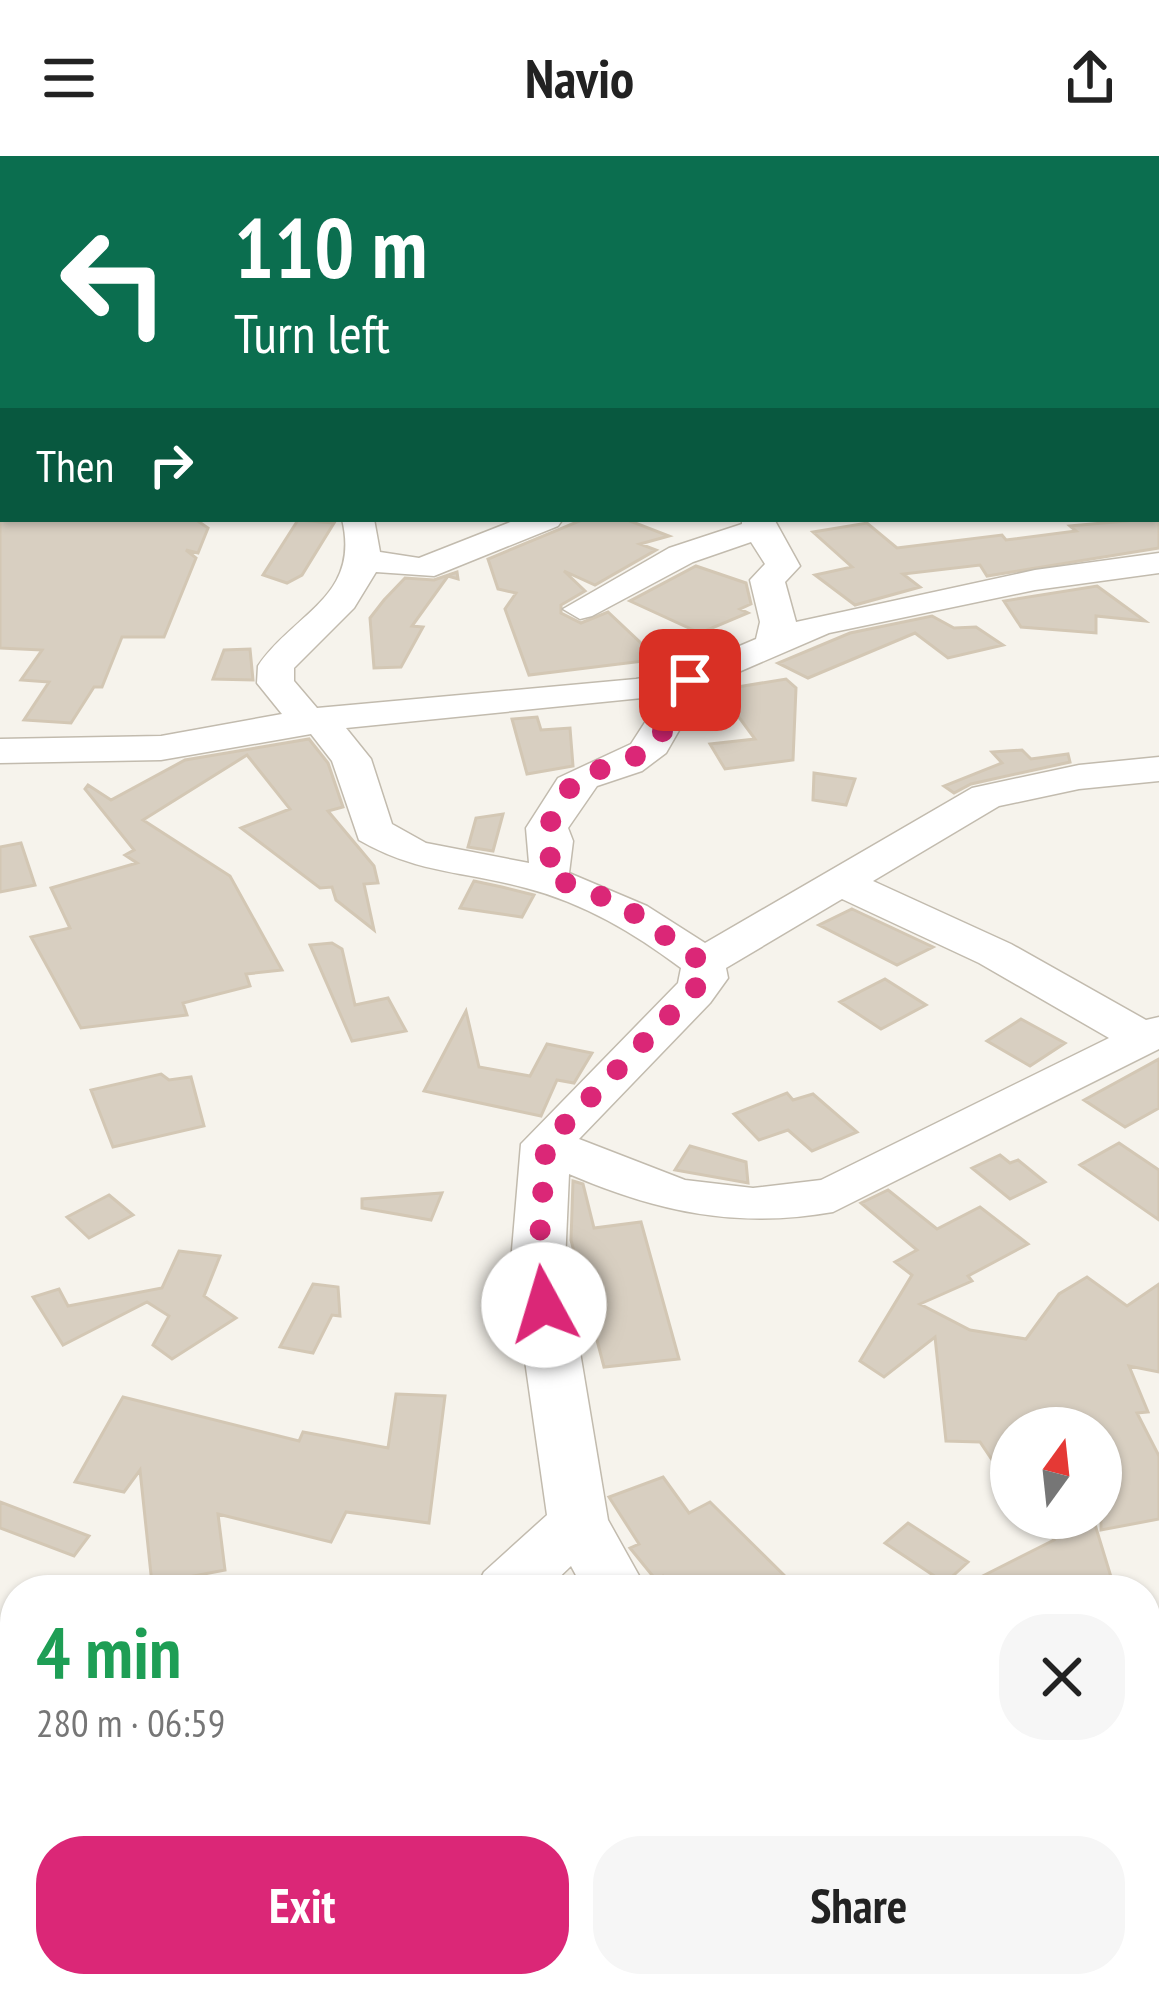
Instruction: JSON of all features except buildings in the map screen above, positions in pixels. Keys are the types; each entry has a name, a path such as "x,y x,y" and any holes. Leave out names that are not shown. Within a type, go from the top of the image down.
{"street":[{"path":"358,522 364,560 356,584 277,666 275,683 351,759 374,831 414,854 548,876 621,904 703,963 705,978 694,993 546,1144 538,1262 578,1522 608,1575"},
{"path":"364,560 422,569 540,522"},
{"path":"580,609 681,555 759,524 784,566 767,580 774,624"},
{"path":"0,751 161,748 314,721 635,690 690,680 774,624 819,625 1035,580 1159,563"},
{"path":"548,876 552,841 547,828 566,790 586,772 644,753 658,740 690,680"},
{"path":"703,963 986,796 1079,777 1159,769"},
{"path":"841,884 1000,957 1150,1035"},
{"path":"546,1144 668,1196 775,1208 832,1195 1150,1035"},
{"path":"522,1575 578,1522"}],"route":[{"path":"544,1305 538,1262 546,1144 705,978 703,963 621,904 548,876 552,841 547,828 575,779 632,760 658,740 690,680"}]}
